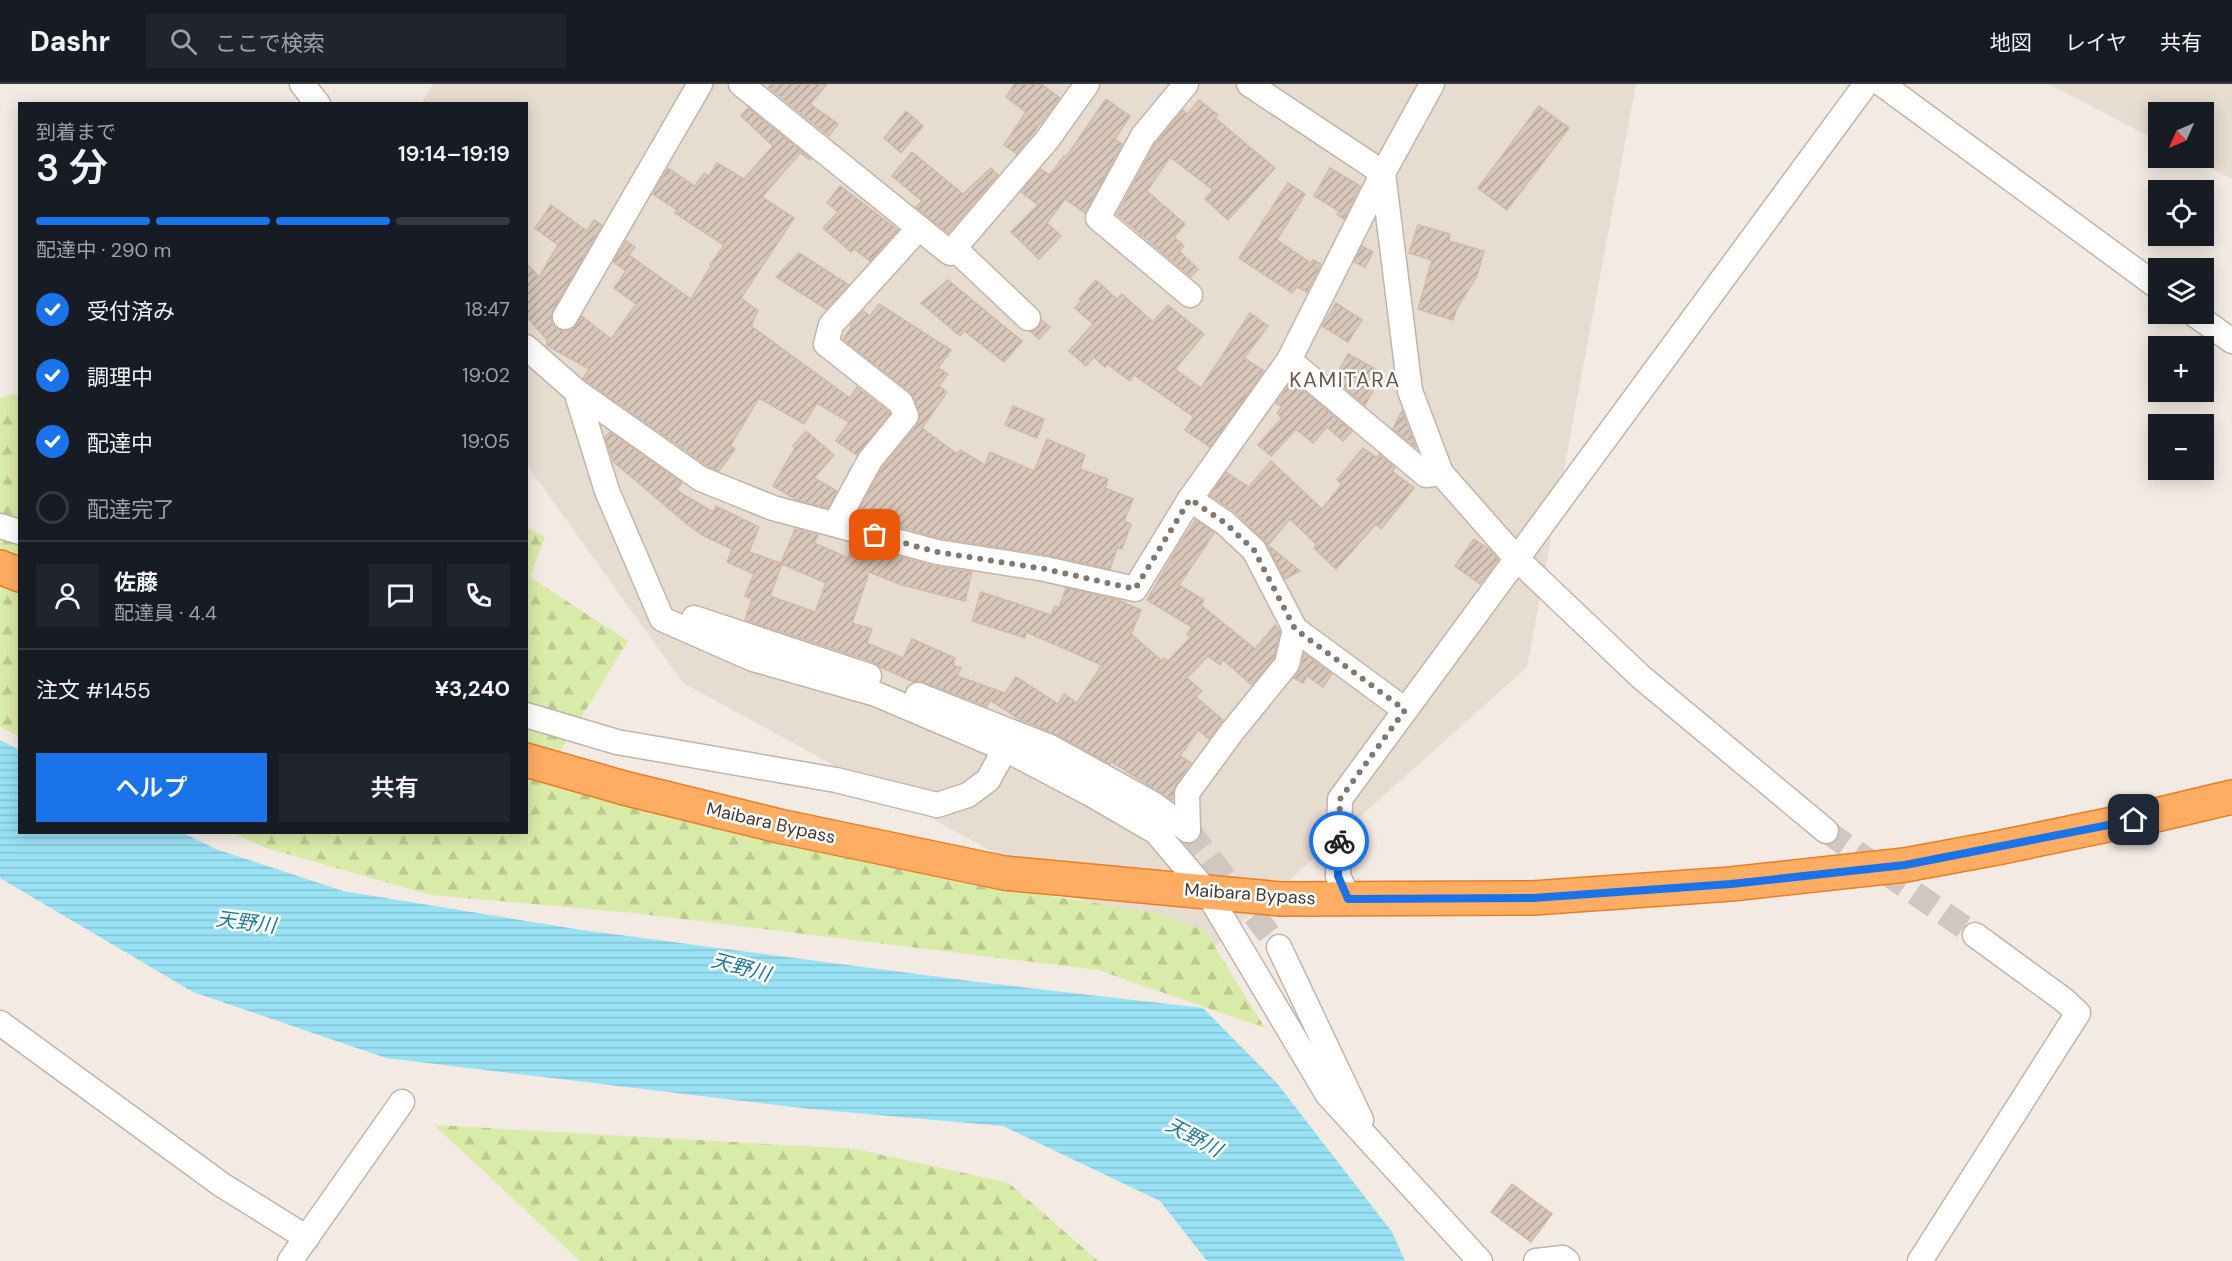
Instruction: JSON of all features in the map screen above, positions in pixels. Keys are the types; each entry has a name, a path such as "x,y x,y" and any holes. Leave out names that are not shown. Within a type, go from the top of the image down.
{"highway":[{"path":"0,567 18,574"},
{"name":"Maibara Bypass","path":"528,761 624,788 779,826 1004,873 1281,899 1533,898 1731,884 1905,865 2145,818 2232,797"}],"street":[{"path":"302,84 316,102"},
{"path":"565,317 700,84"},
{"path":"741,84 950,253 1047,141 1087,84"},
{"path":"1186,84 1143,136 1098,218 1190,295"},
{"path":"1249,84 1383,173 1410,391 1441,473 1516,558 1641,677 1826,831"},
{"path":"528,349 576,391 701,479 773,507 937,552 1045,569 1135,589 1190,499 1289,360 1383,173 1432,84"},
{"path":"1348,899 1338,876 1340,799 1866,84"},
{"path":"1882,84 2148,280"},
{"path":"834,524 870,460 906,416 901,403 826,344 831,325 920,228"},
{"path":"954,248 1028,318"},
{"path":"2208,324 2232,341"},
{"path":"1289,360 1426,475 1441,473"},
{"path":"576,391 607,491 662,619 753,659 876,694 1005,749 1089,793 1156,832 1207,892 1328,1095 1480,1261"},
{"path":"1190,499 1225,523 1254,550 1295,629 1405,710"},
{"path":"0,526 18,531"},
{"path":"662,619 682,615 860,673 1050,747 1153,804 1188,830 1187,793 1231,733 1287,664 1295,629"},
{"path":"528,716 617,742 836,780 937,805 968,795 988,780 1005,749"},
{"path":"1920,1261 2078,1013 2064,1000 1975,935"},
{"path":"1279,947 1372,1143"},
{"path":"0,1023 222,1185 307,1238"},
{"path":"290,1261 402,1102"},
{"path":"1536,1261 1563,1258 1567,1261"}],"shaded area":[{"path":"433,84 1636,84 1527,667 1197,963 683,683 528,466 528,102 422,102"},
{"path":"2049,84 2232,84 2232,179 2211,168 2214,168 2214,102 2148,102 2148,136"}],"green space":[{"path":"18,393 18,736 0,727 0,398"},
{"path":"528,528 545,537 530,577 628,641 546,775 726,831 960,882 1158,913 1205,931 1265,1028 1098,970 634,913 431,895 266,848 235,834 528,834"},
{"path":"434,1125 856,1149 1009,1183 1098,1261 580,1261"}],"water":[{"name":"天野川","path":"0,740 18,749 18,834 185,834 216,849 343,891 582,930 978,982 1203,1008 1276,1082 1392,1232 1405,1261 1207,1261 1160,1201 1003,1126 810,1109 386,1058 193,992 0,878"}],"building":[{"path":"771,84 827,84 810,104 838,124 829,136 768,87"},
{"path":"1015,84 1041,84 1060,98 1017,154 1004,145 1026,112 1006,97"},
{"path":"1106,99 1130,116 1115,139 1122,144 1085,213 1065,199 1047,223 1061,236 1039,259 1011,232 1038,205 1021,192 1041,169 1050,175 1064,156 1066,157"},
{"path":"1199,100 1218,115 1215,118 1275,168 1228,220 1205,199 1213,190 1170,157 1147,191 1185,224 1174,237 1184,246 1179,251 1198,269 1191,277 1117,214 1155,144 1183,110 1187,114"},
{"path":"1539,106 1569,128 1507,210 1478,188"},
{"path":"748,108 811,159 800,153 762,197 794,218 741,298 758,311 751,326 850,398 857,387 890,413 857,455 836,441 849,422 817,403 804,424 759,398 730,446 735,449 719,471 708,466 585,380 583,378 589,369 546,345 548,341 528,318 528,265 539,277 558,245 535,228 551,205 587,231 594,220 602,225 553,310 552,324 557,329 572,330 582,316 611,339 636,304 614,288 626,271 613,262 626,241 635,247 629,255 691,299 724,245 675,213 677,210 653,194 668,168 695,186 704,173 709,176 717,163 744,179 773,146 741,116"},
{"path":"906,111 923,126 901,153 884,138"},
{"path":"912,152 963,194 991,168 998,175 948,233 916,207 922,201 892,176"},
{"path":"1330,168 1360,186 1344,219 1337,215 1339,211 1314,196"},
{"path":"1288,183 1305,194 1277,240 1311,263 1313,260 1321,264 1307,292 1297,287 1292,293 1239,258"},
{"path":"840,186 898,230 870,261 854,249 851,252 823,228 838,212 827,203"},
{"path":"1418,225 1450,234 1449,241 1484,251 1477,276 1457,308 1453,320 1418,309 1432,260 1409,253"},
{"path":"1362,246 1373,252 1365,267 1354,262"},
{"path":"799,253 849,285 826,309 776,277"},
{"path":"948,280 1022,341 1004,362 964,331 960,336 921,303"},
{"path":"1096,280 1117,299 1122,294 1153,322 1168,305 1204,334 1175,369 1201,388 1250,313 1268,326 1244,358 1264,371 1210,447 1185,430 1194,417 1134,375 1130,381 1107,364 1105,367 1094,357 1086,366 1069,351 1093,324 1075,308 1082,300 1079,299"},
{"path":"1336,303 1362,320 1348,342 1322,326"},
{"path":"879,304 951,350 938,368 948,374 939,386 947,392 922,428 957,454 960,450 985,465 990,452 1034,471 1047,439 1085,455 1080,469 1108,479 1105,488 1133,499 1124,521 1131,524 1122,549 1117,548 1110,569 1047,555 940,538 856,515 882,468 917,425 920,418 910,392 843,339 852,326 850,325 863,311 870,316"},
{"path":"1042,320 1050,327 1039,339 1031,332 1038,328"},
{"path":"1348,354 1383,373 1365,405 1334,379"},
{"path":"1290,383 1299,390 1300,388 1352,431 1343,441 1327,427 1313,443 1296,429 1271,456 1258,445 1282,418 1277,413 1282,407 1276,403"},
{"path":"1013,406 1044,419 1037,438 1005,425"},
{"path":"1402,411 1416,447 1393,429"},
{"path":"806,431 834,455 814,478 837,491 828,508 797,500 773,486 795,448 793,446"},
{"path":"610,432 682,483 676,490 713,512 716,506 759,527 749,552 781,563 795,529 818,535 814,543 848,558 852,544 933,566 972,572 965,601 902,585 869,572 852,623 872,629 867,643 903,658 912,639 955,658 953,665 961,668 957,676 1005,693 1016,677 1058,704 1064,694 1077,703 1102,665 1026,632 1025,638 972,621 981,592 1051,615 1055,606 1059,608 1066,588 1118,600 1141,610 1131,634 1162,661 1164,658 1168,661 1191,637 1187,634 1192,627 1147,600 1196,520 1214,533 1179,585 1204,600 1201,605 1255,649 1275,625 1280,631 1274,658 1252,685 1223,660 1220,665 1208,656 1187,678 1202,691 1196,697 1223,720 1209,739 1198,730 1180,756 1191,763 1176,785 1172,800 1112,762 1110,764 1055,734 1019,719 990,700 987,707 923,682 914,682 873,662 745,620 752,599 745,596 754,574 727,562 732,549 702,535 687,524 614,462 605,438","holes":["782,564 826,583 815,612 770,596"]},
{"path":"1363,448 1377,458 1379,454 1395,468 1392,471 1414,488 1381,529 1376,524 1336,569 1314,548 1317,545 1290,519 1268,545 1300,571 1285,579 1264,540 1235,512 1210,495 1226,472 1249,487 1271,461 1322,509 1342,484 1337,480"},
{"path":"1474,539 1490,550 1498,560 1480,584 1455,566"},
{"path":"1304,653 1332,674 1323,687 1307,676 1303,683 1294,678 1301,668"},
{"path":"1512,1184 1552,1214 1531,1242 1491,1212"}],"tunnel":[{"path":"1188,830 1279,947"},
{"path":"1826,831 1975,935"}],"way so far":[{"path":"875,535 937,552 1045,569 1135,589 1190,499 1225,523 1254,550 1295,629 1405,710 1340,799 1339,841"}],"district":[{"name":"KAMITARA","path":"1345,380"}],"route":[{"path":"1339,841 1338,876 1348,899 1533,898 1731,884 1905,865 2134,820"}]}
